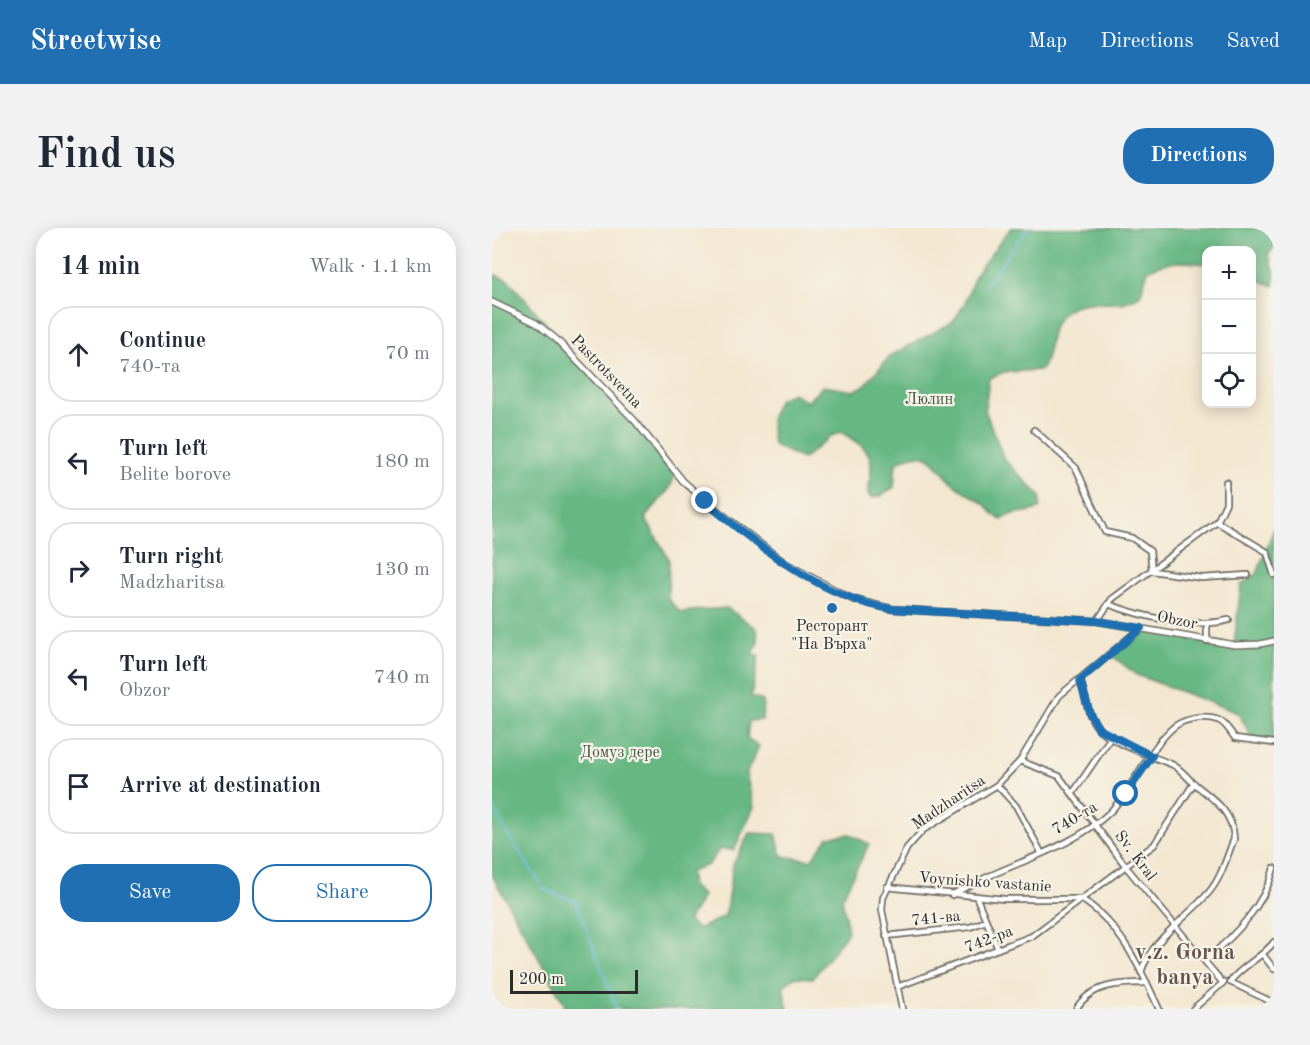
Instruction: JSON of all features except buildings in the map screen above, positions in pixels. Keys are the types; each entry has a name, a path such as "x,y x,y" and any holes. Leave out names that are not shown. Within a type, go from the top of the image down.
{"street":[{"name":"Pastrotsvetna","path":"492,303 536,323 556,339 635,421 683,481"},
{"path":"1034,430 1076,468 1105,532 1132,538 1149,551 1152,571"},
{"name":"Obzor","path":"683,481 785,563 864,603 892,609 1097,621 1234,645 1260,644 1274,640"},
{"path":"1097,621 1108,604 1216,522 1224,510 1226,482"},
{"path":"1216,522 1267,552 1274,575"},
{"path":"1152,571 1202,578 1248,574"},
{"path":"1108,604 1127,611 1207,623 1229,620"},
{"path":"1207,623 1207,641"},
{"name":"Madzharitsa","path":"902,1009 882,910 887,887 907,848 923,830 997,785 1020,761 1059,696 1141,628"},
{"path":"1080,680 1093,722 1111,737 1173,764 1218,802 1226,814 1233,839 1211,890 1175,928 1149,951 1141,972"},
{"name":"740-та","path":"952,895 1096,824 1126,794 1168,731 1180,723 1193,718 1221,721 1235,738 1274,743"},
{"path":"1073,793 1111,737"},
{"name":"Sv. Kral","path":"1020,761 1057,773 1127,868 1222,982"},
{"name":"742-ра","path":"897,987 1032,936 1127,868 1154,845 1194,783"},
{"path":"997,785 1016,806 1041,852"},
{"path":"1204,961 1236,934 1265,891 1274,868"},
{"name":"Voynishko vastanie","path":"887,887 976,897 1043,901 1081,899"},
{"path":"976,897 998,949"},
{"path":"1081,899 1097,909 1110,923 1148,983 1160,1009"},
{"name":"741-ва","path":"886,936 958,929 986,921"},
{"path":"1230,982 1234,976 1263,955 1274,942"},
{"path":"1263,955 1274,969"},
{"path":"1194,1009 1222,982 1230,982 1274,1003"},
{"path":"1076,1009 1082,998 1099,989 1148,983"}],"green space":[{"name":"Люлин","path":"1011,228 1274,228 1274,248 1268,254 1274,270 1274,286 1256,279 1256,246 1202,246 1202,263 1177,262 1148,270 1140,296 1122,303 1080,304 1065,311 1055,323 1047,357 1041,370 1004,372 989,378 985,410 1004,459 1040,496 1040,508 999,519 981,502 954,484 930,459 916,455 896,463 894,487 881,496 871,498 868,494 870,457 861,445 841,432 831,436 803,459 773,445 770,419 779,399 793,393 807,402 823,386 853,391 864,386 890,356 953,322 964,305 976,273"},
{"name":"Домуз дере","path":"492,274 508,280 633,423 675,476 669,489 645,518 669,559 668,599 680,612 727,608 757,629 758,643 753,653 759,656 751,697 763,701 762,720 749,721 747,738 759,746 746,774 754,807 734,850 720,849 708,865 690,872 692,886 703,896 688,921 698,929 725,916 733,865 749,833 776,834 782,856 811,860 828,837 850,834 869,844 842,898 848,932 813,978 794,977 783,987 788,1009 563,1009 565,1005 492,875"},
{"path":"1274,528 1274,746 1253,739 1238,713 1137,675 1110,654 1141,628 1234,645 1241,585 1257,574"}],"waterway":[{"path":"984,287 1028,228"},
{"name":"Домуз дере","path":"492,804 506,832 544,889 576,902 617,1009"}],"place":[{"name":"Ресторант \"На Върха\"","path":"832,608"}],"district":[{"name":"v.z. Gorna banya","path":"1185,966"}],"route":[{"path":"705,501 785,563 852,599 880,608 1097,621 1141,628 1080,680 1093,722 1099,729 1152,756 1126,794"}]}
